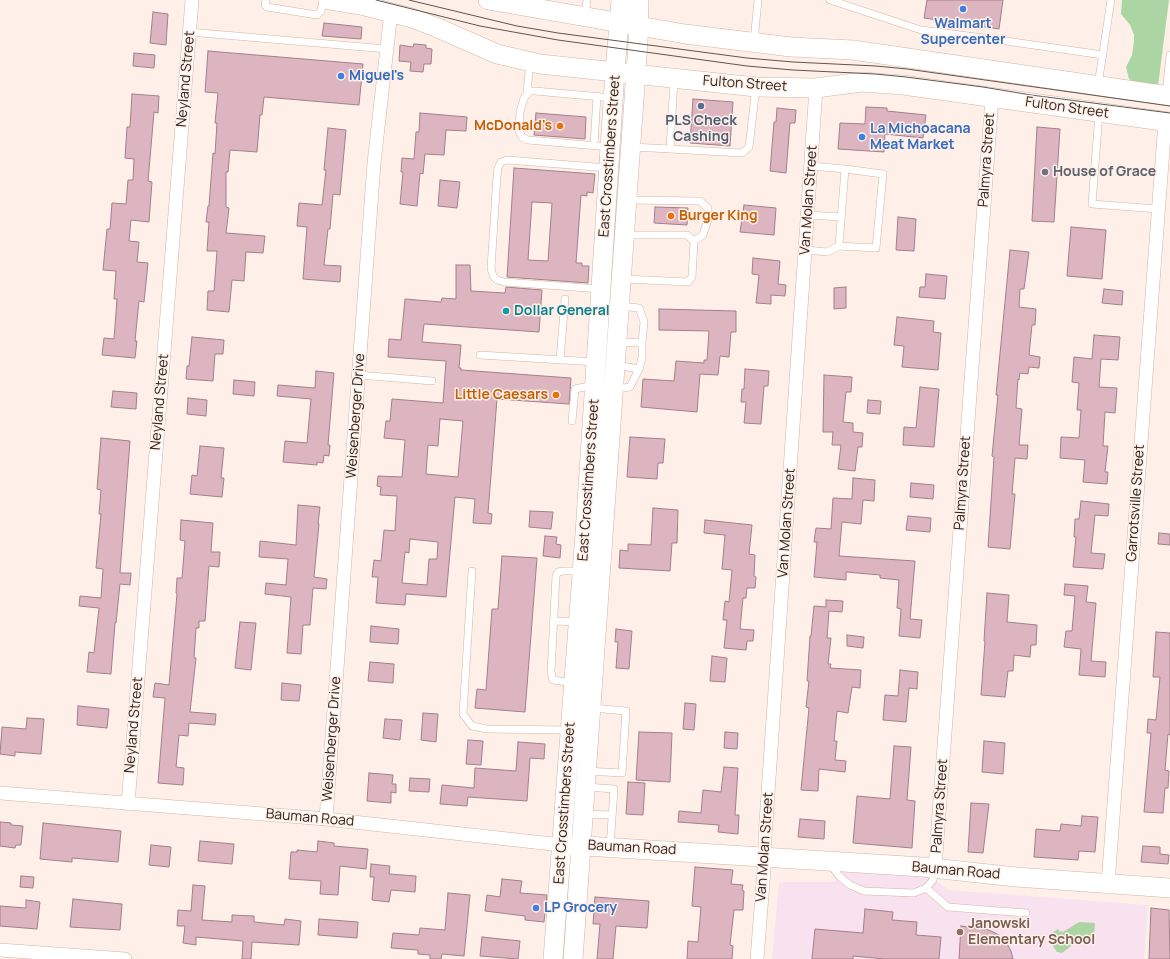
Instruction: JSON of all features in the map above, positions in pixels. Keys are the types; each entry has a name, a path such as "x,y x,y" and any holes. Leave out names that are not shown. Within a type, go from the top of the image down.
{"main road":[{"name":"Fulton Street","path":"329,0 391,12 412,18 497,54 530,61 674,79 756,87 816,88 862,82 903,85 1167,122"},
{"name":"East Crosstimbers Street","path":"553,959 571,730 583,684 594,535 606,364 601,289 609,168 602,146 605,97 615,72 621,0"},
{"name":"East Crosstimbers Street","path":"606,364 616,342 639,26 639,0"},
{"name":"Fulton Street","path":"498,1 586,8 619,23 754,44 853,50 1168,96"},
{"path":"605,233 624,235"},
{"name":"East Crosstimbers Street","path":"573,959 590,708 583,684 579,622 582,571 594,535"},
{"name":"Bauman Road","path":"562,844 936,868 1016,877 1170,888"}],"street":[{"name":"Neyland Street","path":"128,804 192,0"},
{"name":"Weisenberger Drive","path":"326,819 374,163 391,12"},
{"name":"Van Molan Street","path":"757,959 816,88"},
{"name":"Palmyra Street","path":"936,868 992,97"},
{"name":"Garrotsville Street","path":"1108,884 1158,209 1167,122"},
{"name":"Bauman Road","path":"0,792 128,804 326,819 562,844"},
{"path":"0,950 125,959"}],"lane":[{"path":"266,0 265,5 267,8 316,15 321,11 323,0"},
{"path":"754,44 758,0"},
{"path":"830,0 921,30 1103,55"},
{"path":"1098,86 1111,0"},
{"path":"189,32 386,49"},
{"path":"1168,96 1170,55"},
{"path":"530,61 527,93 520,112 520,131 522,137 528,140 602,146"},
{"path":"670,149 674,79"},
{"path":"630,146 742,153 749,147 756,87"},
{"path":"527,93 530,91 535,91 605,97"},
{"path":"1099,112 1092,204 1158,209"},
{"path":"601,289 504,282 497,280 493,276 491,268 497,176 498,168 501,162 507,160 609,168"},
{"path":"806,250 827,252 839,246 876,248 883,174 811,166"},
{"path":"839,246 845,169"},
{"path":"626,200 700,200 708,208 708,219 703,235 694,241"},
{"path":"808,215 841,217"},
{"path":"624,235 687,235 694,241"},
{"path":"621,279 688,282 692,277 694,241"},
{"path":"560,360 564,299"},
{"path":"572,422 574,389 604,384 623,388 630,387 639,369 642,358 644,322 639,308 619,306"},
{"path":"616,342 642,342"},
{"path":"480,355 606,364 639,369"},
{"path":"359,375 432,381"},
{"path":"472,571 463,714 472,726 487,729 571,730"},
{"path":"582,571 563,571 558,572 556,576 551,672 553,680 583,684"},
{"path":"554,621 579,622"},
{"path":"585,779 622,773 626,711 590,708"},
{"path":"585,779 614,789 610,847"},
{"path":"583,814 612,815"},
{"path":"828,862 839,876 850,885 864,891 914,893 926,888 933,880 936,868"},
{"path":"926,888 948,907 1026,912"}],"shaded area":[{"name":"Janowski Elementary School","path":"845,868 924,872 949,890 1148,905 1144,959 772,959 779,882 835,882"}],"green space":[{"path":"1122,0 1169,0 1158,86 1133,82 1129,79 1126,67 1132,55 1134,35 1130,25 1121,14"},
{"path":"1079,922 1095,923 1094,941 1079,940 1062,953 1057,952 1049,940 1050,934 1058,929 1060,932 1063,932"}],"building":[{"name":"Walmart Supercenter","path":"927,0 1003,0 999,29 924,18"},
{"path":"153,12 168,14 166,45 150,43"},
{"name":"Miguel's","path":"324,23 362,27 361,39 322,36"},
{"path":"414,44 426,45 426,48 432,49 431,64 424,64 423,72 410,71 411,62 399,61 400,45 413,47"},
{"path":"208,51 363,64 359,105 264,97 262,115 260,115 257,152 230,150 228,172 226,172 226,207 229,208 226,233 265,236 263,253 246,252 244,281 232,280 229,312 207,310 208,291 214,291 217,251 207,251 209,222 206,222 209,206 213,153 215,154 217,123 215,123 218,93 205,92"},
{"path":"134,53 155,55 154,68 133,66"},
{"path":"132,94 159,96 158,113 154,112 148,181 152,182 149,222 131,220 129,241 139,242 137,262 148,263 144,302 139,301 135,358 102,355 104,338 114,339 117,299 114,299 116,271 103,270 107,229 110,229 112,203 126,204 128,180 133,180 134,159 125,158 127,127 130,127"},
{"path":"693,99 733,102 730,146 690,143"},
{"name":"La Michoacana Meat Market","path":"866,107 887,108 887,111 926,115 923,138 885,134 884,152 838,149 840,123 865,124"},
{"path":"777,108 796,110 795,123 790,123 786,173 770,171 774,122 776,122"},
{"path":"420,113 467,117 466,131 446,130 444,155 425,154 423,174 420,173 417,206 400,204 403,172 401,172 402,158 414,159 416,132 419,132"},
{"name":"McDonald's","path":"536,113 586,117 585,139 534,135"},
{"path":"1037,127 1060,129 1054,222 1032,221"},
{"path":"328,128 346,130 340,195 333,194 330,229 328,229 324,265 341,266 340,282 303,279 307,227 297,226 299,203 322,205 326,170 324,170"},
{"path":"514,168 595,174 593,193 587,192 587,196 581,195 576,263 582,263 582,266 589,266 588,283 507,277","holes":["532,202 552,203 548,261 528,260"]},
{"path":"440,180 460,182 457,208 438,206"},
{"path":"744,205 776,208 774,235 740,232"},
{"name":"Burger King","path":"655,207 688,208 687,225 654,223"},
{"path":"898,217 916,219 914,251 896,250"},
{"path":"1071,227 1106,230 1102,279 1067,276"},
{"path":"1010,250 1029,252 1024,289 1020,289 1019,307 1036,309 1035,325 1032,325 1029,355 1040,357 1039,368 1029,367 1028,374 1020,373 1019,380 1018,379 1016,408 1022,409 1019,445 1028,445 1027,459 1015,458 1012,494 1015,494 1010,549 988,547 994,457 992,456 998,395 996,395"},
{"path":"753,258 780,261 778,284 786,285 785,296 771,295 771,304 756,303 759,275 752,274"},
{"path":"456,265 470,265 471,291 505,293 506,287 542,290 539,332 424,324 422,342 461,345 459,368 461,368 461,370 571,378 569,404 497,399 488,513 492,514 491,524 473,523 475,499 455,497 446,597 406,594 405,605 376,603 378,577 372,577 374,560 381,561 384,530 395,531 397,496 380,495 381,487 377,486 378,476 402,477 405,440 384,438 386,421 390,421 392,399 443,403 446,361 388,357 389,339 401,340 405,299 441,302 442,298 456,299","holes":["440,419 463,421 458,477 426,474 428,445 438,446","410,539 438,542 437,559 429,559 427,585 402,583 405,552 409,553"]},
{"path":"926,274 947,276 945,299 919,297 920,287 925,287"},
{"path":"846,287 846,308 834,309 834,288"},
{"path":"1104,289 1123,291 1122,305 1102,303"},
{"path":"659,309 736,311 736,332 731,332 729,357 720,356 718,375 700,374 697,412 641,407 643,379 674,381 676,361 704,363 704,360 707,360 709,331 659,330"},
{"path":"897,317 934,321 933,332 941,333 938,370 902,367 904,346 894,345"},
{"path":"1094,335 1120,337 1118,360 1101,359 1099,387 1117,388 1115,413 1105,412 1103,446 1108,446 1105,472 1108,472 1107,484 1083,482 1085,460 1060,458 1061,437 1079,438 1081,410 1077,410 1079,383 1072,382 1074,357 1092,359"},
{"path":"192,337 224,340 223,354 215,354 213,381 186,379"},
{"path":"745,369 769,371 768,386 764,386 761,424 744,423 746,402 741,402 742,389 744,389"},
{"path":"316,371 334,373 328,445 330,445 329,456 324,455 323,463 317,462 317,465 283,462 285,441 307,443 311,399 277,396 278,385 315,388"},
{"path":"824,375 852,377 851,392 846,392 843,422 853,423 853,432 863,433 862,447 858,447 855,471 838,469 841,445 832,445 833,432 823,432"},
{"path":"234,380 255,382 254,396 233,394"},
{"path":"920,387 939,389 934,447 903,445 904,427 916,428"},
{"path":"113,391 137,393 136,409 111,407"},
{"path":"188,398 207,400 206,416 187,414"},
{"path":"868,400 881,401 880,414 867,413"},
{"path":"630,437 665,439 663,463 658,463 657,479 627,477"},
{"path":"101,438 130,441 120,573 131,573 130,585 120,584 111,674 87,672 89,652 94,653 99,608 79,606 80,596 101,598 103,569 96,568 101,514 99,514 101,490 97,489"},
{"path":"200,446 224,448 221,478 224,478 222,497 190,494 192,475 197,476"},
{"path":"853,478 875,480 874,501 863,500 861,524 842,522 839,556 915,561 910,619 922,620 920,638 899,636 901,609 897,608 899,580 880,578 880,575 846,572 846,580 814,577 817,542 814,542 816,528 831,529 833,498 852,499"},
{"path":"911,483 934,485 933,499 910,497"},
{"path":"1081,501 1109,504 1108,516 1095,515 1091,553 1105,554 1103,569 1073,567 1076,537 1074,537 1075,519 1079,519"},
{"path":"298,505 320,507 314,577 327,579 326,589 313,588 310,625 303,625 301,654 287,653 291,597 265,594 266,583 286,585 288,559 259,557 260,541 296,545"},
{"path":"653,508 678,510 677,543 672,543 670,571 619,568 620,550 628,551 628,544 651,545"},
{"path":"530,511 553,512 551,529 529,527"},
{"path":"908,516 931,518 930,532 906,530"},
{"path":"181,520 213,523 211,552 220,552 219,567 209,566 205,621 199,621 199,628 196,628 194,658 196,658 190,712 216,714 215,725 189,723 188,736 179,735 176,767 184,768 183,785 158,783 165,698 153,697 155,683 169,685 177,578 182,578 185,541 180,540"},
{"path":"705,520 752,525 749,554 755,555 755,588 747,588 746,598 743,598 740,629 754,630 753,641 747,641 746,650 724,648 727,620 723,620 725,601 729,602 732,570 722,569 725,535 704,533"},
{"path":"1159,533 1170,534 1170,545 1158,544"},
{"path":"545,536 557,537 556,544 561,545 560,558 543,556"},
{"path":"502,556 537,558 525,712 475,708 477,689 486,690 492,609 498,609"},
{"path":"1065,584 1088,586 1086,602 1096,603 1091,661 1106,662 1105,677 1079,675 1081,649 1064,647 1066,631 1072,631 1075,596 1064,595"},
{"path":"987,593 1009,595 1007,622 1037,625 1036,645 1031,645 1030,657 1014,655 1013,671 1008,671 1005,697 981,695"},
{"path":"826,600 843,601 842,612 829,611 827,638 831,638 828,664 831,664 830,668 861,670 860,688 852,687 848,713 837,711 834,741 837,741 835,760 846,761 845,772 819,769 818,791 801,790 809,708 806,707 809,681 807,681 810,636 814,606 826,607"},
{"path":"240,622 256,623 251,670 235,668"},
{"path":"371,626 399,629 398,644 370,642"},
{"path":"616,629 632,631 629,669 616,668 618,642 615,642"},
{"path":"1156,632 1170,633 1170,735 1168,734 1165,770 1169,771 1168,788 1165,788 1163,813 1144,812 1151,733 1147,733 1148,719 1156,720 1160,677 1153,677"},
{"path":"847,635 864,637 863,648 847,646"},
{"path":"712,656 727,658 725,682 710,681"},
{"path":"370,662 394,664 393,683 368,681"},
{"path":"900,670 918,672 917,689 909,688 906,722 883,720 885,695 898,696"},
{"path":"282,683 301,685 299,701 281,700"},
{"path":"685,703 696,704 694,730 683,729"},
{"path":"78,706 109,709 107,728 77,725"},
{"path":"423,713 438,714 436,742 421,740"},
{"path":"27,718 44,719 41,754 15,752 15,756 0,754 2,727 26,729"},
{"path":"385,719 402,720 400,740 383,738"},
{"path":"639,732 672,733 670,782 636,780"},
{"path":"725,732 738,733 737,749 724,748"},
{"path":"468,740 483,741 481,765 466,764"},
{"path":"984,741 1005,743 1003,774 982,772"},
{"path":"518,742 545,744 544,759 530,758 527,801 468,797 467,806 440,804 442,785 474,788 475,768 516,771"},
{"path":"894,746 911,747 907,800 915,801 912,848 853,843 857,796 890,799"},
{"path":"724,767 738,768 735,815 739,815 738,834 718,832 719,825 678,822 679,811 701,813 703,790 721,792"},
{"path":"369,773 393,775 392,784 396,784 396,793 391,792 391,803 367,801"},
{"path":"410,778 430,779 429,792 409,791"},
{"path":"628,782 645,783 643,815 626,814"},
{"path":"971,803 989,804 983,853 968,852"},
{"path":"1082,816 1098,817 1095,852 1079,851 1078,860 1034,857 1036,829 1060,831 1061,824 1081,826"},
{"path":"800,819 825,821 824,839 798,837"},
{"path":"0,822 23,826 21,845 16,845 15,848 0,846"},
{"path":"43,823 121,831 118,862 72,858 72,862 40,859"},
{"path":"200,841 234,844 232,864 198,861"},
{"path":"318,841 334,843 334,846 368,849 366,869 340,866 338,895 320,894 321,881 289,879 291,852 297,852 297,850 317,852"},
{"path":"151,845 171,847 169,867 149,865"},
{"path":"1143,846 1160,847 1160,854 1169,855 1168,864 1141,862"},
{"path":"371,864 390,866 389,874 416,876 415,892 391,890 389,902 372,900 374,877 370,877"},
{"path":"695,867 733,870 731,884 743,885 743,910 734,910 730,945 733,946 732,959 687,959 688,941 698,942 701,907 692,906"},
{"path":"21,876 34,877 33,888 20,887"},
{"path":"502,879 522,881 520,893 547,895 544,922 525,920 525,916 485,911 487,895 500,897"},
{"path":"193,885 205,886 202,920 232,922 232,915 254,916 254,922 284,925 285,919 301,921 299,945 252,942 251,959 242,959 243,941 196,937 196,945 183,943 185,926 177,926 178,910 191,911"},
{"path":"448,893 470,895 464,956 442,954 441,959 430,959 430,955 418,954 418,950 391,948 393,933 419,935 420,928 445,930"},
{"path":"595,897 649,901 647,928 616,926 613,959 597,959 600,924 593,924"},
{"path":"73,899 122,904 120,930 70,927"},
{"path":"26,900 40,902 37,929 0,926 0,906 26,908"},
{"path":"1151,908 1169,910 1170,959 1149,959"},
{"path":"865,909 893,912 892,920 917,922 916,935 941,937 939,959 885,959 853,956 853,959 812,959 815,929 863,933"},
{"path":"319,919 358,922 357,938 318,935"},
{"path":"961,926 989,930 999,935 1006,942 1013,959 959,959"},
{"path":"482,937 520,941 518,959 480,956"}],"tram line":[{"path":"376,0 480,26 558,40 747,66 906,77 1170,113"},
{"path":"409,0 517,26 558,33 747,58 907,69 1170,106"}],"place":[{"name":"Walmart Supercenter","path":"963,9"},
{"name":"Miguel's","path":"341,76"},
{"name":"PLS Check Cashing","path":"701,106"},
{"name":"McDonald's","path":"560,126"},
{"name":"La Michoacana Meat Market","path":"862,137"},
{"name":"House of Grace","path":"1045,172"},
{"name":"Burger King","path":"671,216"},
{"name":"Dollar General","path":"506,311"},
{"name":"Little Caesars","path":"556,395"},
{"name":"LP Grocery","path":"536,908"},
{"name":"Janowski Elementary School","path":"960,932"}]}
